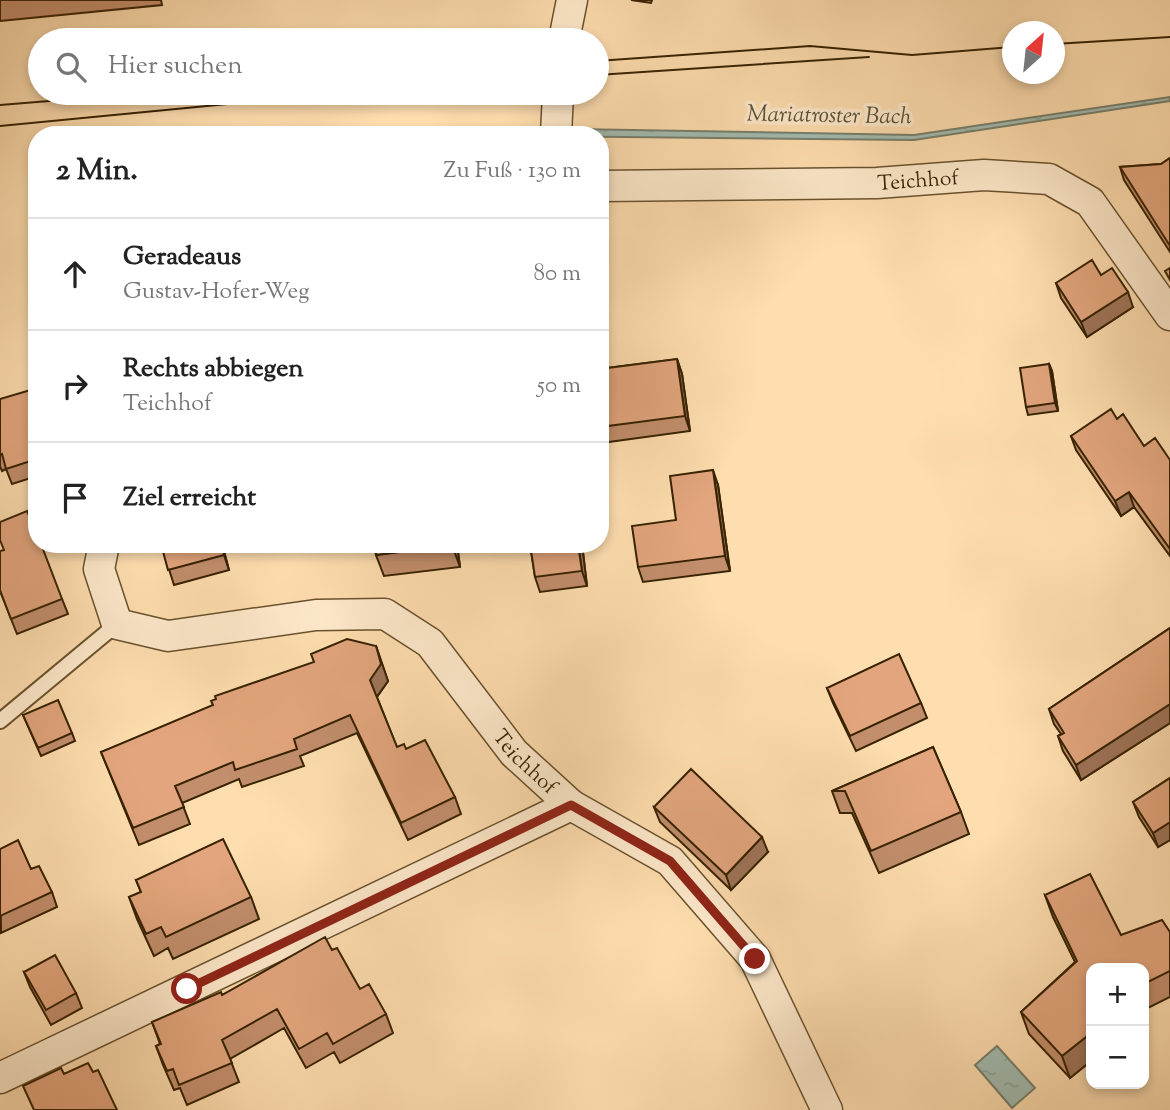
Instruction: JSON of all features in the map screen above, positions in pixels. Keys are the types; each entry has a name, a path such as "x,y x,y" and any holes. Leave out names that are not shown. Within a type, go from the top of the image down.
{"street":[{"path":"566,28 572,0"},
{"name":"Teichhof","path":"609,186 877,183 985,175 1049,179 1090,202 1170,316"},
{"path":"102,553 99,569 117,624"},
{"name":"Teichhof","path":"117,624 168,636 316,615 385,614 430,643 514,753 571,805 670,861 755,959 827,1110"},
{"path":"0,1078 571,805"}],"lane":[{"path":"0,721 117,624"}],"water":[{"name":"Mariatroster Bach","path":"1170,97 1170,101 914,140 609,137 609,130 914,135"},
{"path":"997,1046 1035,1088 1012,1108 975,1065"}],"building":[{"path":"1170,158 1170,246 1120,167 1161,164"},
{"path":"1092,260 1101,275 1112,268 1128,292 1081,322 1056,283"},
{"path":"677,359 685,416 609,426 609,368"},
{"path":"1049,364 1055,403 1026,407 1020,368"},
{"path":"28,391 28,462 6,469 2,454 0,455 0,399"},
{"path":"1111,409 1117,419 1123,414 1144,446 1155,438 1170,460 1170,549 1129,492 1115,501 1071,436"},
{"path":"713,470 725,556 638,567 632,526 676,520 670,476"},
{"path":"27,511 28,553 44,553 62,599 11,619 0,590 0,551 4,550 0,540 0,522"},
{"path":"163,553 223,553 224,555 168,570"},
{"path":"531,553 579,553 582,571 535,577"},
{"path":"1170,628 1170,704 1076,765 1058,736 1064,733 1049,709"},
{"path":"347,639 376,646 381,664 370,680 397,747 404,744 406,749 425,740 455,797 401,823 350,715 294,739 297,749 235,770 233,762 175,786 184,807 133,828 101,752 213,705 211,701 216,699 215,696 314,662 311,654"},
{"path":"899,654 921,703 850,736 827,688"},
{"path":"58,700 72,733 38,748 23,715"},
{"path":"933,747 961,812 871,851 845,791 832,791"},
{"path":"691,769 762,837 726,875 654,807"},
{"path":"1170,778 1170,822 1153,833 1133,802"},
{"path":"223,839 251,897 166,937 161,927 146,934 129,897 141,892 136,880"},
{"path":"18,840 31,869 39,866 52,892 0,916 0,849"},
{"path":"1090,874 1121,935 1162,920 1170,932 1170,971 1149,982 1149,963 1086,963 1086,1037 1062,1056 1021,1012 1077,961 1045,895"},
{"path":"325,937 332,950 337,948 360,989 369,984 386,1014 333,1044 327,1033 299,1049 277,1009 222,1040 232,1063 179,1085 173,1069 167,1071 156,1046 161,1044 152,1022 221,992 222,995"},
{"path":"55,955 76,993 46,1010 24,972"},
{"path":"88,1063 93,1072 98,1070 117,1110 34,1110 23,1086 61,1068 64,1074"}],"tram line":[{"path":"1065,43 1170,37"},
{"path":"609,60 810,46 912,55 1002,48"},
{"path":"609,74 869,57"},
{"path":"0,105 28,103"},
{"path":"0,126 216,105"}],"route":[{"path":"187,989 571,805 670,861 755,959"}]}
